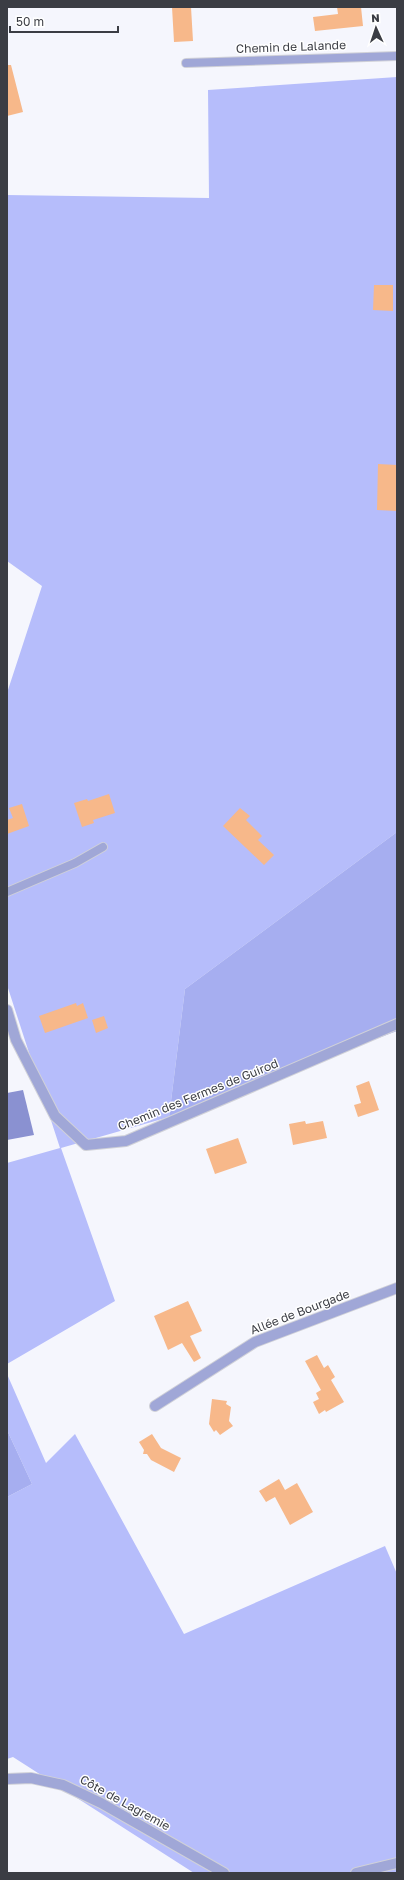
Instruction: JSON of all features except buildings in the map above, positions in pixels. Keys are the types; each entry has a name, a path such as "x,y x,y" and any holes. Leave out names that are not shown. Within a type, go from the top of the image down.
{"street":[{"name":"Chemin des Fermes de Guirod","path":"7,1010 16,1040 55,1116 86,1145 126,1141 397,1024"},
{"name":"Allée de Bourgade","path":"155,1406 255,1342 397,1288"},
{"name":"Côte de Lagremie","path":"7,1779 31,1778 63,1785 101,1803 224,1873"},
{"path":"356,1873 397,1863"}],"lane":[{"name":"Chemin de Lalande","path":"186,63 397,56"},
{"path":"7,892 75,863 103,847"}],"shaded area":[{"path":"397,77 397,832 185,989 169,1117 61,1148 115,1301 7,1364 7,1163 60,1148 7,985 7,693 42,586 7,561 7,195 209,198 208,90"},
{"path":"397,832 397,1031 169,1117 185,989"},
{"path":"23,1090 34,1135 7,1140 7,1093"},
{"path":"7,1374 46,1463 75,1434 184,1634 385,1546 397,1574 397,1873 194,1873 13,1757 7,1759 7,1497 32,1484 7,1430"},
{"path":"7,1430 32,1484 7,1497"}]}
